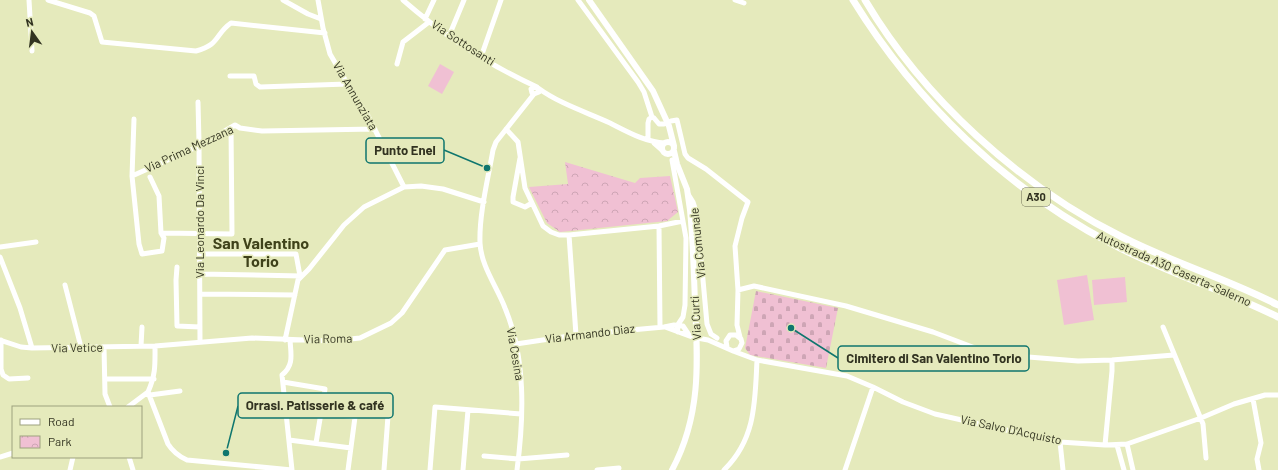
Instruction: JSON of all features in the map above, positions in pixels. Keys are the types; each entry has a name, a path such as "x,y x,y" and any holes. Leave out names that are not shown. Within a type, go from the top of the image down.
{"highway":[{"name":"Autostrada A30 Caserta-Salerno","path":"853,0 888,52 928,102 1002,171 1045,204 1085,229 1113,244 1243,300 1278,317"},
{"name":"Autostrada A30 Caserta-Salerno","path":"865,0 910,64 948,107 967,127 997,154 1028,179 1094,222 1123,238 1182,265 1278,305"}],"main road":[{"name":"Via Curti","path":"589,0 652,91 670,131 677,164 688,194 692,231 696,325 696,390 689,426 678,459 672,470"},
{"path":"666,143 672,143 674,148 672,154 664,152 662,146 666,143 670,131"},
{"name":"Via Curti","path":"664,152 677,164"}],"street":[{"path":"29,0 32,50"},
{"path":"48,0 90,13 94,16 102,42 196,51 209,47 214,43 231,23 325,33"},
{"path":"283,0 308,14 322,19"},
{"name":"Via Annunziata","path":"318,0 330,54 347,84 367,114 404,187"},
{"path":"397,64 403,42 427,20 434,0"},
{"path":"449,36 464,0"},
{"path":"481,57 501,0"},
{"path":"578,0 638,82 644,92 652,117 659,124 664,124"},
{"path":"735,0 744,3"},
{"name":"Via Sottosanti","path":"404,1 449,36 481,57 526,82 534,91 547,95 636,136 651,141 666,143"},
{"path":"230,76 254,76 256,84 260,87 347,84"},
{"path":"480,244 484,202 493,150 496,142 518,116 534,91"},
{"name":"Via Leonardo Da Vinci","path":"198,102 200,342"},
{"path":"651,141 648,123 649,119 652,117"},
{"name":"Via Prima Mezzana","path":"134,119 132,176 199,146 235,125 240,128 262,131 375,129"},
{"path":"671,122 677,120 685,154 688,158 706,169 748,202 742,218 735,246 738,290 737,325 746,356"},
{"path":"161,233 232,234 231,127"},
{"path":"506,129 518,142 525,188 543,226 551,232 569,234 659,226 683,222"},
{"name":"Via Sottosanti","path":"651,141 664,152"},
{"path":"521,155 513,202 517,205 525,207 532,203"},
{"name":"Via Curti","path":"672,160 686,238 686,296 683,317 676,328 678,332"},
{"path":"132,176 139,244 142,254 162,251 164,238 161,233 159,196 150,177"},
{"path":"155,346 154,379 149,394 172,451 187,460 193,461 292,470 282,375 289,369 290,364 288,340 298,280 344,225 364,207 404,187 433,187 484,202"},
{"name":"Via Comunale","path":"688,194 694,202 697,214 707,324 711,334 717,338"},
{"path":"659,226 662,327"},
{"path":"569,234 576,335"},
{"path":"0,247 36,242"},
{"name":"Via Roma","path":"200,342 252,338 331,341 360,338 391,323 402,313 445,250 480,244"},
{"name":"Via Cesina","path":"480,244 486,265 506,308 516,344 522,393 517,470"},
{"path":"200,254 296,254 301,276"},
{"path":"0,258 20,308 32,348"},
{"path":"178,267 176,280 177,326 200,327"},
{"path":"200,274 301,276"},
{"path":"65,285 81,347"},
{"path":"738,290 754,286 846,306 933,332 983,351 1003,355 1078,361 1174,355"},
{"path":"200,294 295,295"},
{"name":"Via Armando Diaz","path":"516,344 576,335 677,325 683,326 689,335"},
{"path":"727,347 726,341 737,325"},
{"path":"141,346 142,327"},
{"name":"Via Armando Diaz","path":"662,327 708,340"},
{"path":"1163,327 1201,418 1205,434 1206,458"},
{"path":"708,340 736,334 740,337"},
{"path":"0,340 2,375 9,379 28,378"},
{"name":"Via Vetice","path":"0,340 21,347 32,348 155,346 200,342"},
{"path":"708,340 727,347 733,351 739,349 742,345"},
{"path":"104,347 105,394 110,406"},
{"name":"Via Salvo D'Acquisto","path":"733,351 757,360 847,376 903,402 935,414 1060,442 1105,445 1127,444 1201,418 1234,404 1265,395 1278,396"},
{"path":"724,470 736,457 751,424 755,408 757,360"},
{"path":"1105,445 1112,360"},
{"path":"104,379 154,379"},
{"path":"283,382 325,389 316,443"},
{"path":"845,470 873,387"},
{"path":"130,406 149,394 180,391"},
{"path":"1253,399 1261,443 1258,459 1259,470"},
{"path":"285,408 355,417 348,470"},
{"path":"430,470 435,408 521,414"},
{"path":"463,470 468,410"},
{"path":"384,470 388,416"},
{"path":"289,440 351,448"},
{"path":"1060,442 1063,470"},
{"path":"1127,444 1133,470"},
{"path":"1118,445 1124,470"},
{"path":"0,457 12,453"},
{"path":"484,456 518,459 567,455"},
{"path":"70,470 74,458"},
{"path":"129,458 133,470"},
{"path":"597,470 619,468"}],"green space":[{"path":"440,64 454,72 442,94 428,86"},
{"path":"565,162 635,183 640,178 670,176 678,212 667,221 560,232 547,223 529,187 568,184"},
{"path":"1087,275 1094,320 1064,325 1057,280"},
{"path":"1125,277 1127,302 1094,305 1092,280"},
{"path":"756,291 838,308 826,368 750,355 745,348"}],"place":[{"name":"Punto Enel","path":"487,168"},
{"name":"Cimitero di San Valentino Torio","path":"791,328"},
{"name":"Orrasi. Patisserie & café","path":"226,453"}],"district":[{"name":"San Valentino Torio","path":"261,252"}]}
